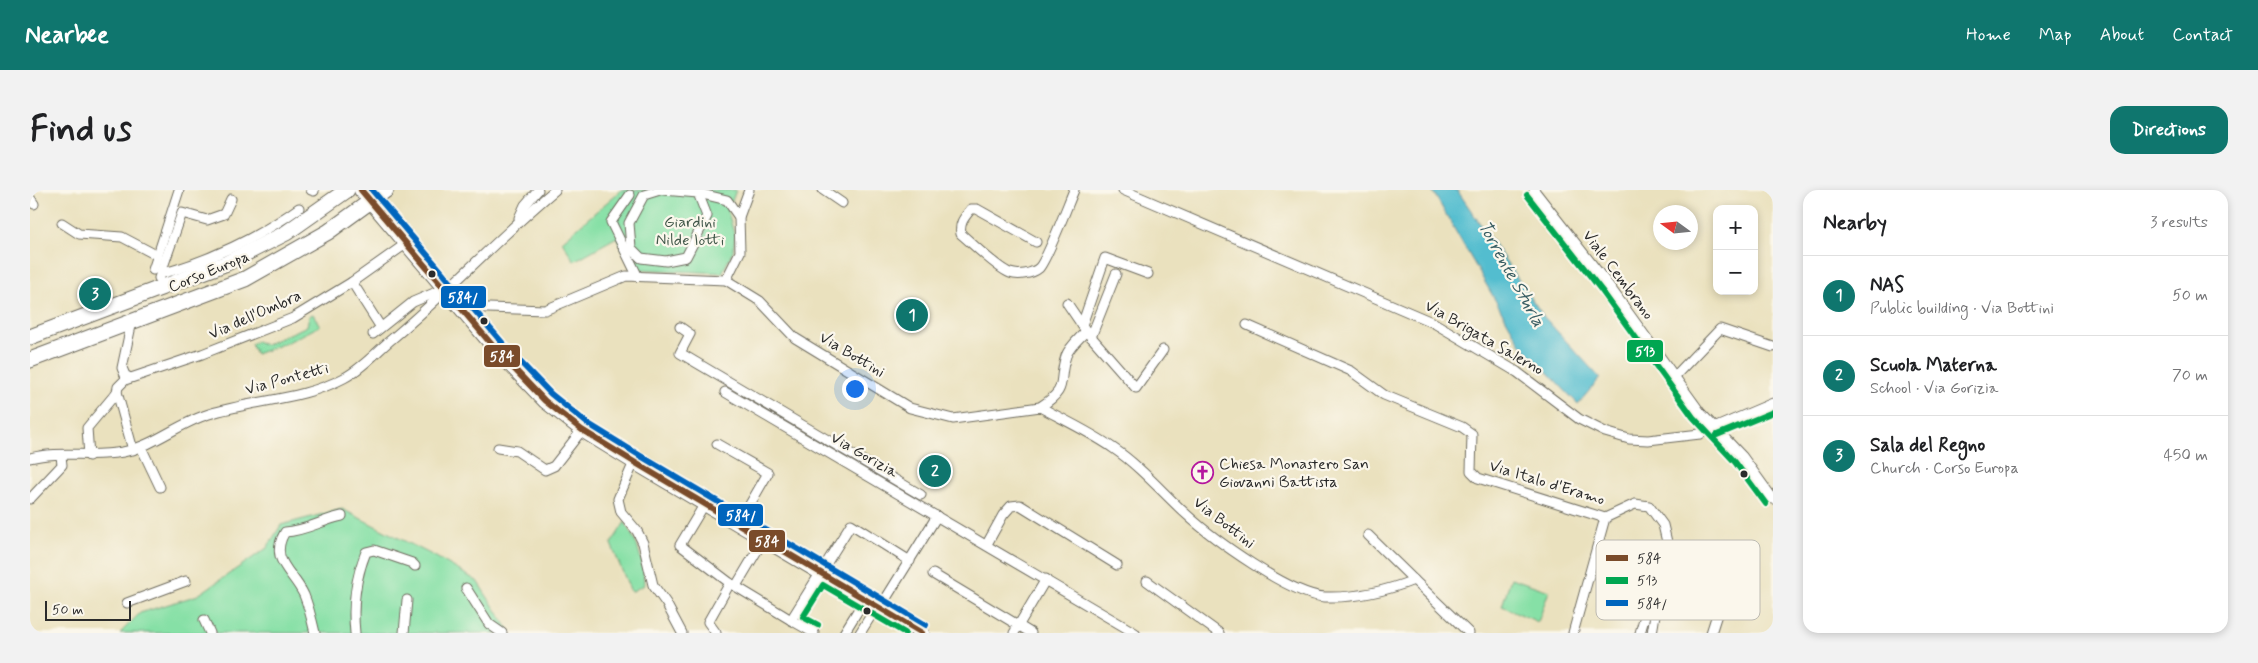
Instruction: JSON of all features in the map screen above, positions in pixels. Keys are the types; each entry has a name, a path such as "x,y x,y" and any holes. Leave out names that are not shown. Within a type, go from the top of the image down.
{"main road":[{"name":"Corso Europa","path":"30,336 227,263 286,233 347,190"},
{"path":"361,190 447,289 498,352 545,401 582,430 704,505 922,633"},
{"name":"Corso Europa","path":"30,360 245,279 328,232 372,202 386,190"}],"street":[{"path":"155,290 158,256 179,190"},
{"path":"517,222 525,205 538,190"},
{"path":"517,222 555,190"},
{"path":"697,192 707,216 686,257 666,261 641,258 631,248 629,223 644,195 661,190 697,192 727,200 739,217"},
{"path":"726,280 740,252 739,217 749,190"},
{"path":"823,190 842,203"},
{"path":"1036,242 977,209 971,209 963,218 960,226 961,234 1008,273 1019,275 1029,273 1039,268 1046,256 1074,190"},
{"name":"Via Brigata Salerno","path":"1123,190 1434,323 1517,372 1579,419 1605,432 1629,439 1648,440 1688,436 1773,403"},
{"name":"Viale Cembrano","path":"1534,190 1714,427 1742,456 1773,499"},
{"path":"630,195 612,222 637,275"},
{"path":"157,272 182,213 207,220 224,214 231,199"},
{"path":"157,272 179,269 249,238 275,225 299,208"},
{"name":"Via Pontetti","path":"30,458 50,453 61,456 89,456 137,448 172,429 211,413 321,389 345,378 362,366 447,289 517,222"},
{"path":"62,223 78,234 122,237 158,256"},
{"name":"Via dell'Ombra","path":"89,456 87,428 117,392 121,383 130,378 202,354 279,324 352,282 407,243"},
{"path":"1086,331 1105,258 1148,274"},
{"path":"1040,407 1059,392 1066,355 1086,331 1116,274"},
{"name":"Via Bottini","path":"461,307 545,310 613,280 637,275 726,280 760,301 794,338 910,408 953,419 1040,407 1113,448 1154,483 1187,515 1239,556 1272,575 1323,597 1354,596 1388,590 1414,580"},
{"path":"352,282 380,326"},
{"path":"373,334 380,326 413,302 447,289"},
{"path":"1067,303 1086,331 1136,388 1163,350"},
{"path":"130,378 125,375 122,368 132,321"},
{"name":"Via Italo d'Eramo","path":"1247,325 1351,371 1384,395 1462,427 1472,434 1471,470 1478,478 1606,518 1635,504 1648,506 1663,525 1667,540"},
{"path":"680,327 690,334 680,353 921,495"},
{"path":"1675,376 1720,329 1773,347"},
{"path":"117,392 137,448 160,488"},
{"name":"Via Gorizia","path":"725,392 987,544 1135,633"},
{"path":"498,448 517,451 545,470 554,466 582,430"},
{"path":"717,444 768,473 738,525"},
{"path":"30,498 62,465 61,456"},
{"path":"634,462 622,486 618,499 619,505 621,512 637,531 653,585 666,603 682,633"},
{"path":"704,505 680,545 733,584 814,633"},
{"path":"987,544 1003,515 1011,506 1020,505 1117,565"},
{"path":"315,633 304,595 296,579 282,564 278,550 285,532 311,528 324,520 342,516"},
{"path":"844,633 874,604 910,560 937,516"},
{"path":"1600,540 1606,518"},
{"path":"791,620 850,524 910,560"},
{"path":"1368,535 1469,633"},
{"path":"716,633 708,622 758,549"},
{"path":"357,632 353,596 366,552 374,550 412,563 415,566"},
{"path":"1573,633 1596,553"},
{"path":"933,574 1016,629 1032,633"},
{"path":"1016,629 1046,579"},
{"path":"127,603 186,581"},
{"path":"1147,581 1219,633"},
{"path":"466,588 489,624 502,633"},
{"path":"404,633 407,600"},
{"path":"860,633 874,604"},
{"path":"204,620 210,633"},
{"path":"1640,633 1644,620"},
{"name":"Via Italo d'Eramo","path":"1652,633 1654,620"},
{"path":"1711,633 1715,620"}],"green space":[{"name":"Giardini Nilde Iotti","path":"621,190 736,190 728,212 735,237 733,251 722,273 632,269 617,237 574,261 562,241"},
{"path":"313,314 320,326 288,342 256,354 251,344 257,341 265,345 307,326 309,316"},
{"path":"342,509 436,557 477,581 511,633 120,633 140,613 198,595 267,548 281,525"},
{"path":"625,522 639,552 644,576 644,585 631,592 611,544"},
{"path":"1511,578 1549,591 1538,622 1502,606"}],"water":[{"name":"Torrente Sturla","path":"1432,190 1457,190 1544,317 1600,378 1578,404 1521,345"}],"transit line":[{"name":"584","path":"361,190 498,352 545,401 582,430 922,633"},
{"name":"584/","path":"372,190 505,346 551,394 587,423 926,625"},
{"name":"513","path":"1527,195 1602,291 1693,417 1735,462 1766,504"},
{"name":"513","path":"1717,435 1773,412"},
{"name":"513","path":"818,625 803,617 823,585 905,633"}],"place":[{"name":"Sala del Regno","path":"95,294"},
{"name":"NAS","path":"912,315"},
{"name":"Scuola Materna","path":"935,471"},
{"name":"Chiesa Monastero San Giovanni Battista","path":"1203,473"}]}
